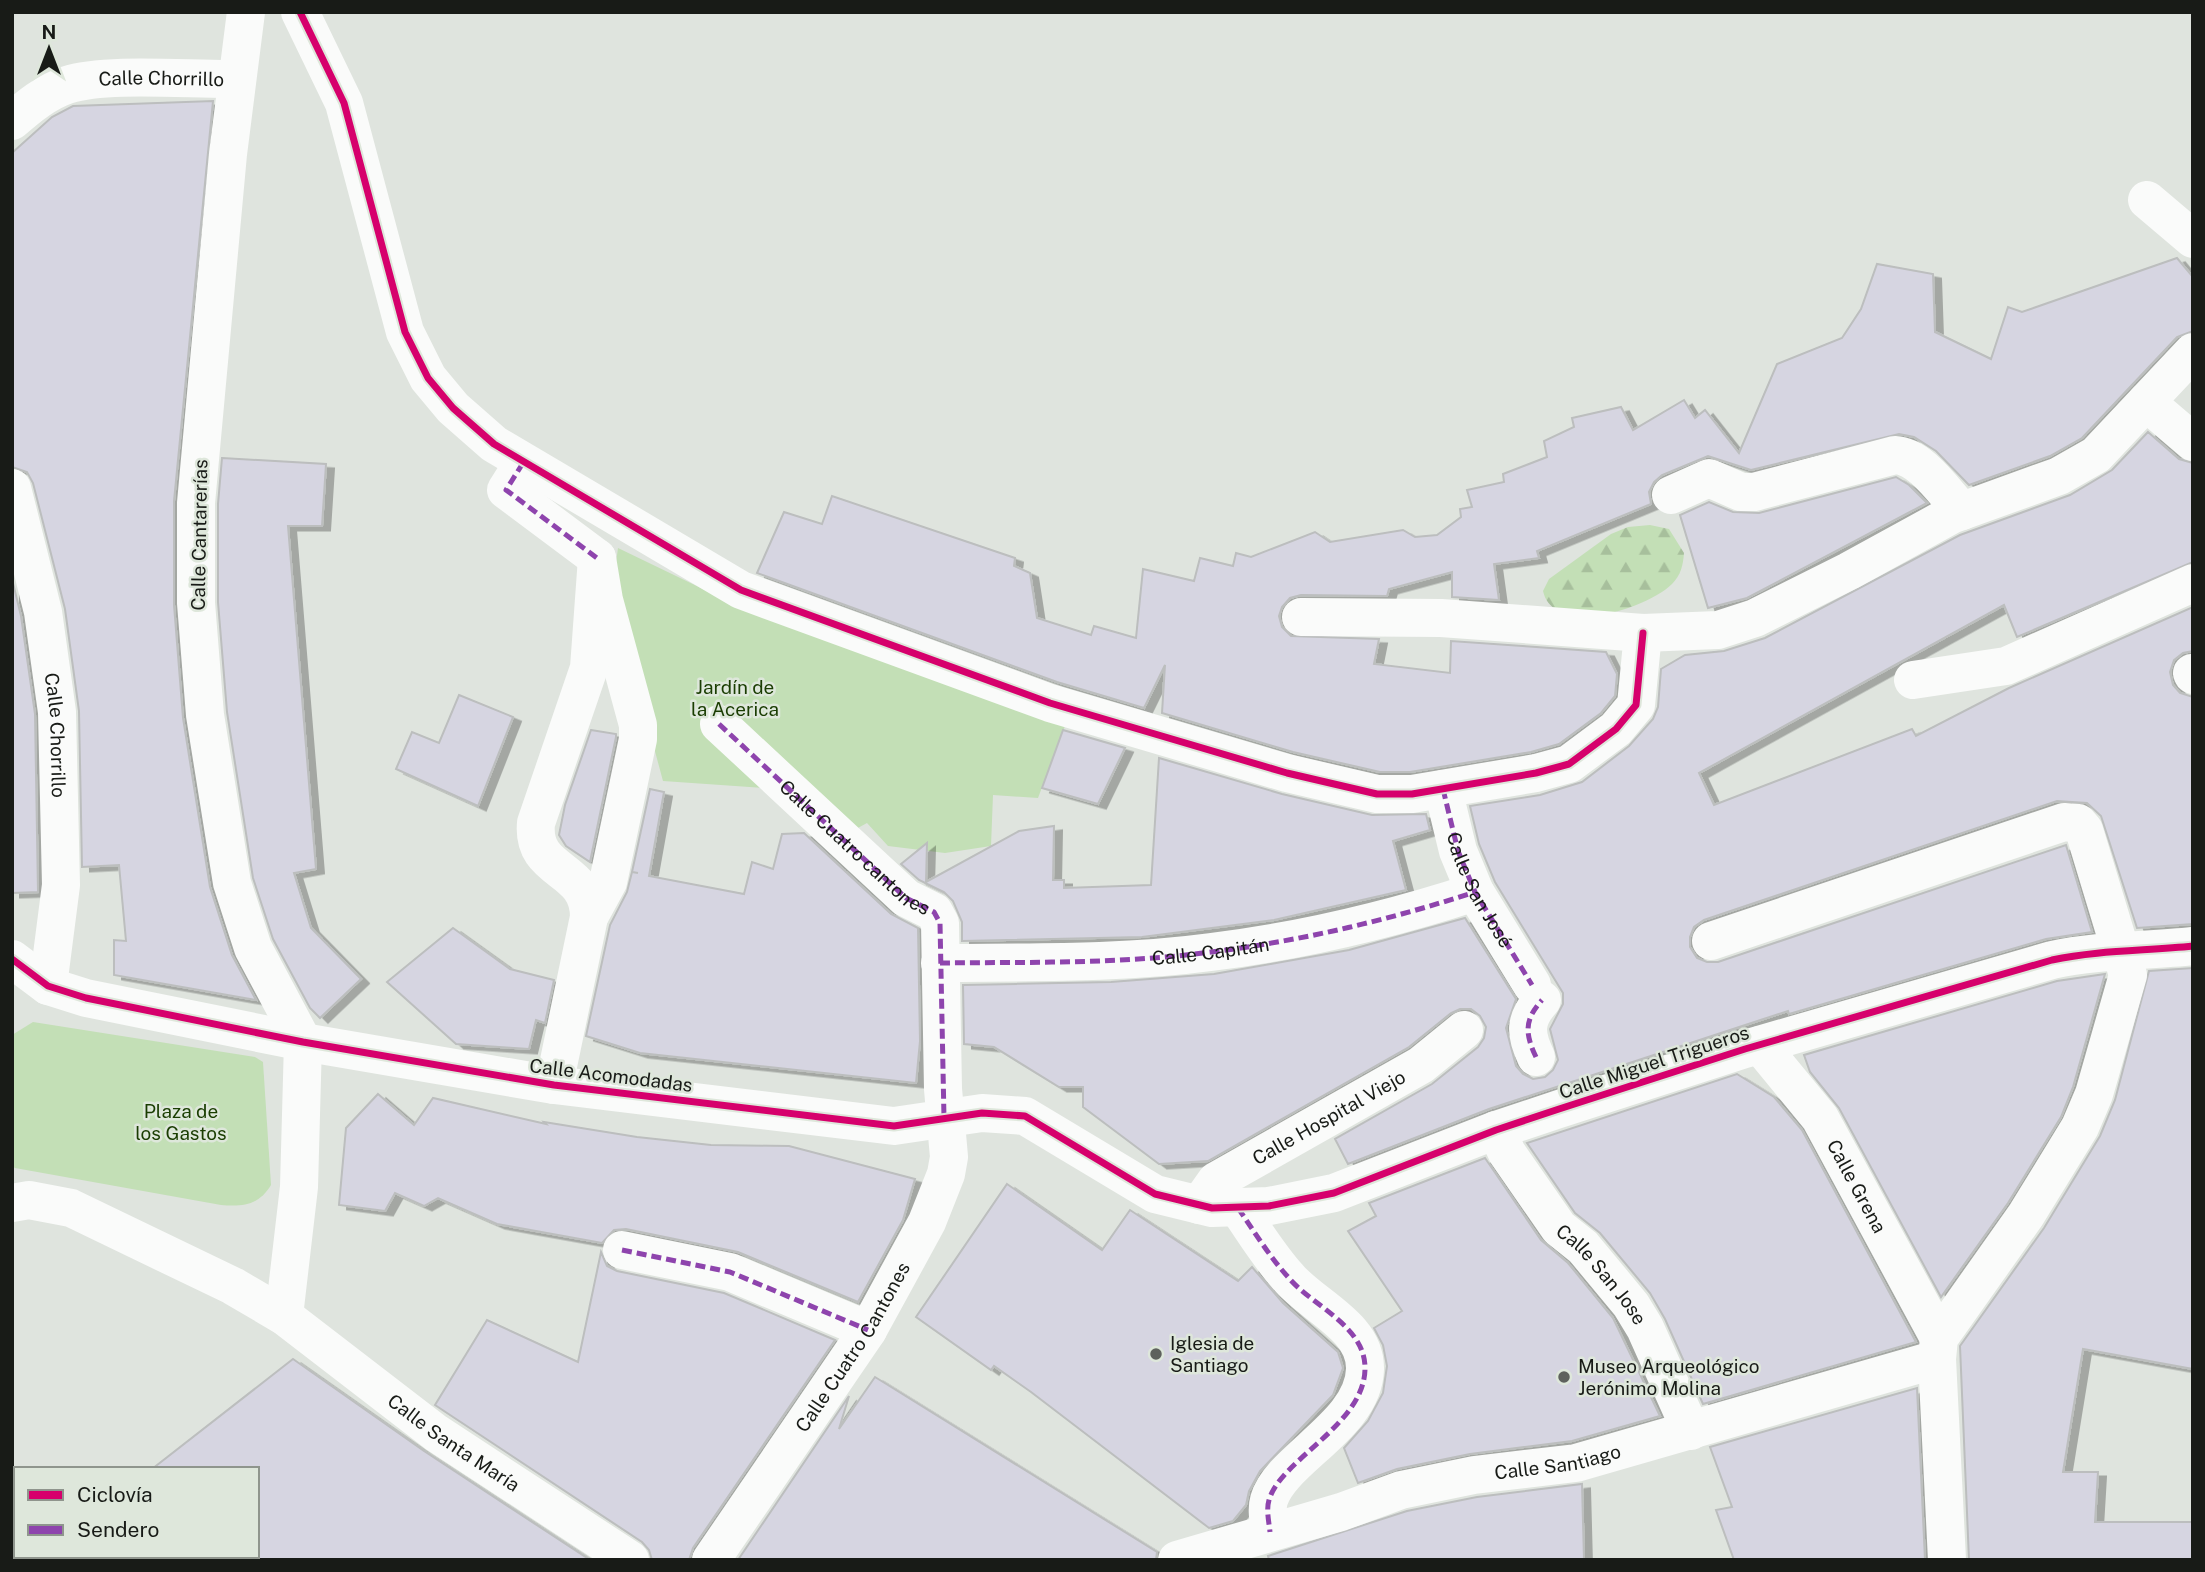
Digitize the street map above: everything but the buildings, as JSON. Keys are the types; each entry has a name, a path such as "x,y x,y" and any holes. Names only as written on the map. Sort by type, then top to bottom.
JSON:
{"street":[{"name":"Calle Cantarerías","path":"246,12 236,79 196,503 199,655 205,715 239,908 267,978 303,1042"},
{"path":"300,12 344,103 405,332 428,378 453,408 494,444 741,590 1014,691 1345,789 1395,794 1443,789 1536,773 1569,764 1628,718 1636,705 1643,633"},
{"name":"Calle Chorrillo","path":"12,121 47,95 66,85 92,80 236,79"},
{"path":"2147,200 2193,239"},
{"path":"1301,617 1441,618 1643,633 1703,632 1736,625 1849,571 1962,511 2077,468 2096,455 2193,352"},
{"path":"2146,402 2193,442"},
{"path":"1671,495 1709,478 1741,492 1754,492 1895,455 1906,456 1917,464 1962,511"},
{"path":"523,463 506,490 597,558"},
{"name":"Calle Chorrillo","path":"12,488 43,612 57,712 61,885 48,986"},
{"name":"Calle Acomodadas","path":"554,1085 589,917 589,900 580,885 545,858 535,836 536,823 589,668 597,558"},
{"name":"Calle Acomodadas","path":"589,917 608,882 638,739 638,725 604,600 597,558"},
{"path":"1913,680 2006,666 2193,583"},
{"name":"Calle Cuatro cantones","path":"719,724 906,898 933,912 940,923 944,1118"},
{"name":"Calle San José","path":"1443,789 1458,851 1475,892 1537,993 1527,1023 1529,1042 1536,1057"},
{"path":"1712,941 2072,820 2084,830 2123,954 2127,975 2088,1112 2026,1215 1938,1349 1947,1560"},
{"name":"Calle Capitán","path":"940,963 1113,960 1208,953 1274,943 1367,923 1475,892"},
{"name":"Calle Miguel Trigueros","path":"1199,1205 1238,1208 1269,1206 1334,1193 1496,1130 1760,1045 2052,960 2082,954 2123,954 2193,946"},
{"name":"Calle Acomodadas","path":"12,959 48,986 86,998 303,1042 554,1085 894,1126 1002,1112 1026,1116 1155,1194 1199,1205"},
{"name":"Calle Hospital Viejo","path":"1199,1205 1216,1181 1421,1065 1464,1030"},
{"path":"284,1316 299,1187 303,1042"},
{"name":"Calle Grena","path":"1760,1045 1820,1118 1938,1349"},
{"name":"Calle Cuatro Cantones","path":"711,1560 868,1330 926,1222 946,1174 949,1157 944,1118"},
{"name":"Calle San Jose","path":"1496,1130 1507,1153 1559,1228 1583,1247 1631,1305 1645,1328 1691,1431"},
{"name":"Calle Santa María","path":"12,1203 29,1200 71,1208 188,1263 284,1316 436,1433 630,1560"},
{"path":"1238,1208 1296,1286 1352,1333 1361,1346 1365,1364 1362,1384 1345,1413 1324,1440 1279,1481 1272,1493 1268,1507 1270,1532"},
{"path":"622,1250 730,1272 868,1330"},
{"name":"Calle Santiago","path":"1177,1560 1427,1483 1576,1463 1691,1431 1938,1349"}],"green space":[{"path":"1650,525 1669,529 1684,553 1681,570 1672,584 1643,602 1603,614 1564,614 1551,605 1543,591 1549,579 1611,534 1628,527"},
{"name":"Jardín de la Acerica","path":"618,548 732,603 1065,726 1038,798 993,795 991,846 945,853 888,846 867,823 856,829 794,790 663,781 612,592"},
{"name":"Plaza de los Gastos","path":"33,1022 255,1057 263,1062 271,1185 256,1201 236,1206 221,1205 12,1166 12,1035"}],"marked path":[{"path":"523,463 506,490 597,558"},
{"path":"719,724 906,898 934,912 940,923 944,1118"},
{"path":"1443,789 1458,851 1475,892 1532,985"},
{"path":"940,963 1110,960 1211,952 1344,928 1475,892"},
{"path":"1536,1057 1528,1027 1532,1014 1542,1000"},
{"path":"1238,1208 1288,1277 1336,1318 1357,1341 1363,1354 1365,1369 1361,1389 1351,1407 1277,1485 1268,1504 1270,1532"},
{"path":"622,1250 730,1272 868,1330"}],"cycle path":[{"path":"300,12 344,103 405,332 428,378 453,408 494,444 741,590 1050,703 1287,773 1377,794 1412,794 1536,773 1569,764 1616,729 1636,705 1643,633"},
{"path":"12,959 48,986 86,998 303,1042 554,1085 894,1126 982,1113 1025,1116 1155,1194 1212,1208 1269,1206 1334,1193 1496,1130 1559,1109 1745,1049 2052,960 2104,952 2193,946"}],"place":[{"name":"Iglesia de Santiago","path":"1156,1354"},
{"name":"Museo Arqueológico Jerónimo Molina","path":"1564,1377"}]}
